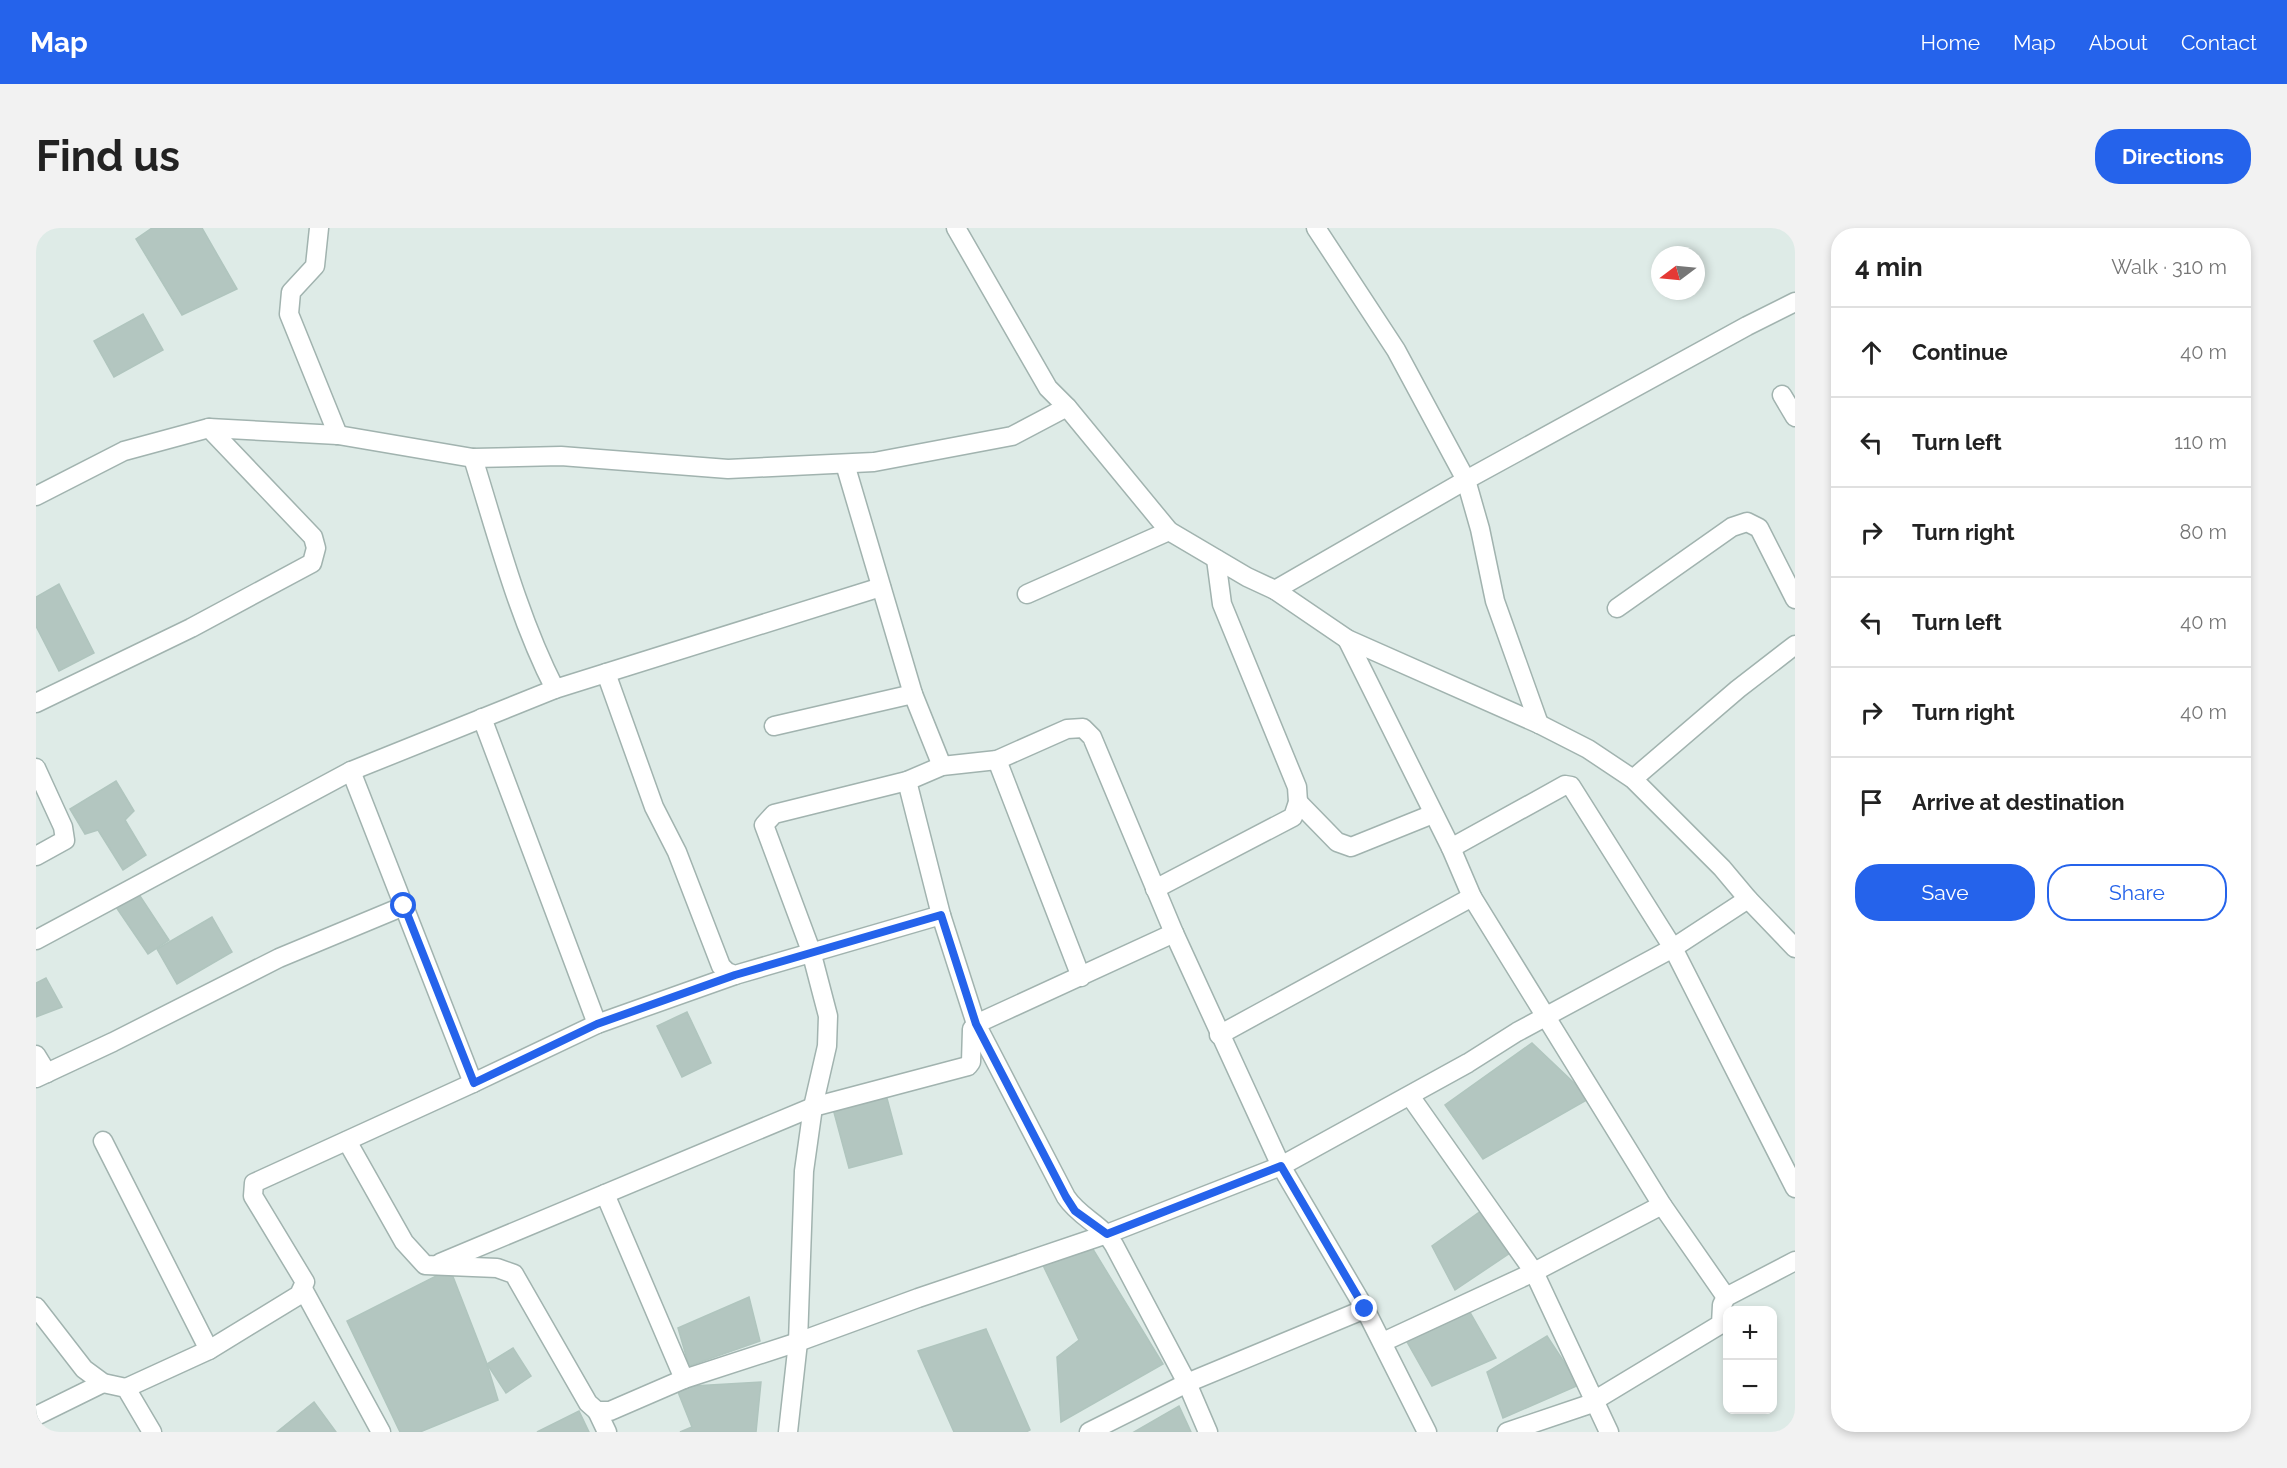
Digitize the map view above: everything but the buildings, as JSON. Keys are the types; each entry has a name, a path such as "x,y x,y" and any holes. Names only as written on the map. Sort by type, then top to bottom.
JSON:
{"street":[{"path":"319,228 315,266 291,292 289,314 338,435"},
{"path":"956,228 1048,388 1169,531 1275,590 1347,639 1539,723 1588,749 1633,779 1722,868 1795,948"},
{"path":"1316,228 1396,350 1467,480 1495,601 1539,723"},
{"path":"1275,590 1467,480 1795,302"},
{"path":"1782,395 1795,417"},
{"path":"36,496 124,452 209,428 338,435 473,458 561,456 728,469 874,462 1012,436 1066,407"},
{"path":"36,703 191,628 312,563 316,548 313,537 209,428"},
{"path":"473,458 513,584 555,689"},
{"path":"845,464 913,694 942,766"},
{"path":"1617,608 1732,526 1747,522 1759,528 1795,599"},
{"path":"1027,594 1169,531"},
{"path":"1155,889 1293,817 1298,802 1297,787 1222,604 1216,559"},
{"path":"36,940 351,771 555,689 881,587"},
{"path":"1347,639 1472,897 1662,1205 1726,1297"},
{"path":"1633,779 1738,689 1795,645"},
{"path":"606,673 654,807 677,852 721,966 727,972 735,975"},
{"path":"774,726 913,694"},
{"path":"482,718 597,1024"},
{"path":"788,1432 798,1342 804,1171 813,1107 827,1046 828,1016 811,951 764,825 774,814 906,781 942,766 997,760 1066,729 1083,728 1092,736 1174,933 1281,1166 1365,1309 1427,1432"},
{"path":"997,760 1081,977"},
{"path":"36,768 63,827 65,840 36,856"},
{"path":"351,771 474,1083"},
{"path":"906,781 941,915 976,1024 1066,1197 1075,1211 1107,1234 1187,1383 1208,1432"},
{"path":"1450,849 1565,785 1571,786 1673,948 1795,1188"},
{"path":"1298,802 1337,842 1351,848 1433,814"},
{"path":"1219,1035 1472,897"},
{"path":"597,1411 610,1411 684,1379 798,1342 918,1298 1107,1234 1281,1166 1410,1096 1546,1016 1673,948 1748,899"},
{"path":"36,1055 41,1076 279,958 404,906"},
{"path":"36,1307 84,1369 103,1383 126,1388 209,1350 299,1294 303,1289 305,1282 253,1196 254,1183 597,1024 735,975 941,915"},
{"path":"433,1266 813,1107 969,1066 972,1029 976,1024 1174,933"},
{"path":"1410,1096 1534,1272 1609,1432"},
{"path":"103,1141 209,1350"},
{"path":"347,1141 404,1242 425,1265 497,1268 514,1274 588,1403 597,1411 607,1432"},
{"path":"605,1194 684,1379"},
{"path":"1383,1342 1534,1272 1662,1205"},
{"path":"1507,1432 1587,1405 1721,1324 1722,1305 1726,1297 1795,1261"},
{"path":"303,1289 381,1432"},
{"path":"1089,1432 1187,1383 1365,1309"},
{"path":"36,1416 103,1383"},
{"path":"126,1388 152,1432"}],"route":[{"path":"404,906 474,1083 597,1024 735,975 941,915 976,1024 1075,1211 1107,1234 1281,1166 1365,1309"}]}
